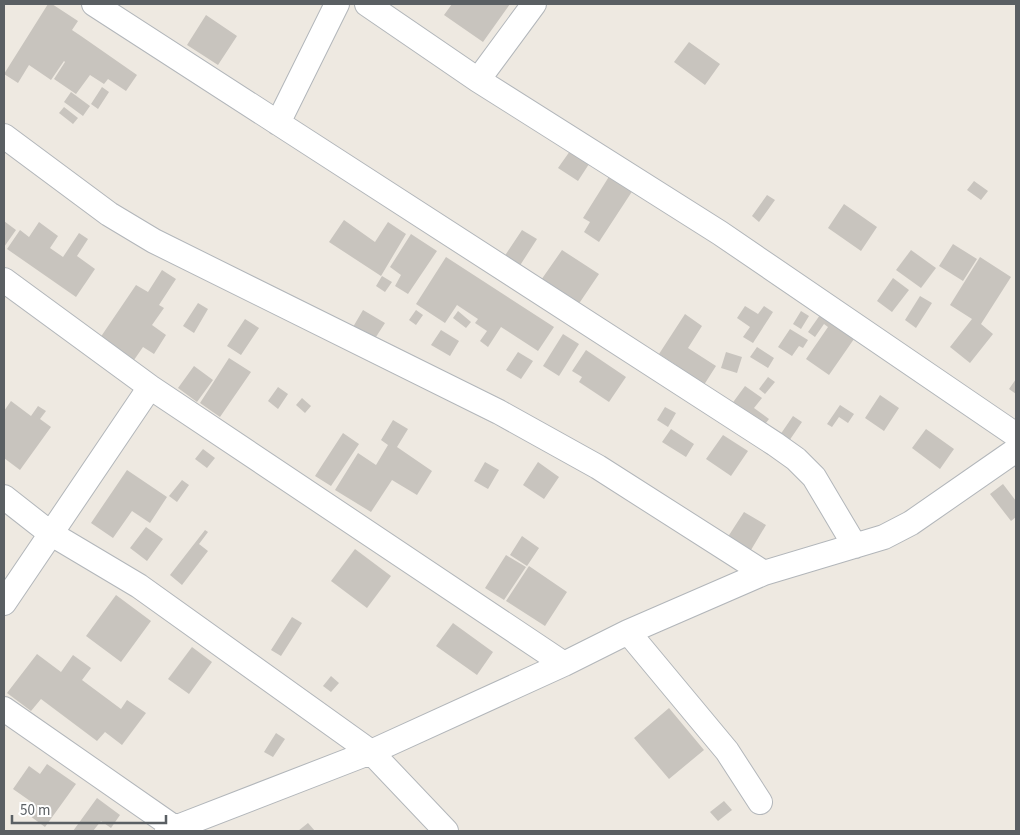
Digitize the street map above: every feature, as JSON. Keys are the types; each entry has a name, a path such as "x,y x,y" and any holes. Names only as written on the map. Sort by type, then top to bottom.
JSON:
{"street":[{"path":"94,4 789,454 814,477 855,546"},
{"path":"278,123 337,4"},
{"path":"367,4 478,80 720,233 1016,436"},
{"path":"478,80 534,4"},
{"path":"4,136 109,214 154,241 499,412 606,472 764,573"},
{"path":"4,280 150,387 564,664"},
{"path":"4,603 150,387"},
{"path":"4,709 171,830 371,752 564,664 628,632 764,573 884,537 911,523 1016,450"},
{"path":"4,497 50,533 139,586 371,752 446,831"},
{"path":"628,632 727,751 760,802"}],"building":[{"path":"48,4 52,4 78,21 72,30 137,75 126,91 108,79 104,84 90,75 76,94 54,79 64,61 51,80 29,65 18,83 4,74"},
{"path":"452,4 510,4 483,42 444,15"},
{"path":"206,15 237,36 218,65 187,45"},
{"path":"689,42 720,64 705,85 674,62"},
{"path":"102,87 109,92 98,109 91,104"},
{"path":"71,92 90,106 83,116 64,102"},
{"path":"64,107 78,118 73,124 59,113"},
{"path":"570,151 589,164 578,181 558,168"},
{"path":"610,175 633,190 599,242 584,232 590,222 583,218"},
{"path":"974,181 988,191 981,200 967,190"},
{"path":"767,195 775,200 759,222 752,216"},
{"path":"844,204 877,227 861,251 828,228"},
{"path":"344,220 375,242 388,222 406,234 381,276 329,242"},
{"path":"4,221 16,230 4,247"},
{"path":"39,222 58,236 50,248 63,257 79,233 88,239 77,256 95,269 76,297 7,249 20,230 29,237"},
{"path":"522,230 537,239 519,267 504,257"},
{"path":"411,234 437,251 408,294 395,286 401,275 390,267"},
{"path":"953,244 977,259 963,281 939,266"},
{"path":"562,250 599,274 576,308 539,283"},
{"path":"911,250 936,268 921,288 896,270"},
{"path":"446,257 554,327 538,351 501,327 488,347 480,341 487,331 475,323 478,319 457,305 445,323 416,304"},
{"path":"980,257 1011,277 981,324 993,334 970,363 950,347 972,319 950,305"},
{"path":"162,270 176,279 159,305 164,308 152,325 166,335 154,354 143,347 134,360 100,338 136,285 148,292"},
{"path":"382,276 392,282 385,292 376,286"},
{"path":"893,278 909,290 892,312 877,301"},
{"path":"920,296 932,303 916,328 905,320"},
{"path":"198,303 208,309 194,333 183,326"},
{"path":"745,306 758,314 764,306 773,312 753,343 743,337 750,327 737,318"},
{"path":"363,310 385,323 374,340 353,327"},
{"path":"416,310 423,315 416,325 409,320"},
{"path":"458,311 471,322 466,328 453,318"},
{"path":"801,311 809,316 801,329 793,324"},
{"path":"685,314 702,326 688,348 716,366 702,388 674,370 676,365 659,354"},
{"path":"820,315 854,339 829,375 806,359 828,327 824,324 815,337 808,332"},
{"path":"245,319 259,328 241,355 227,346"},
{"path":"790,329 808,340 803,348 799,346 792,356 778,347"},
{"path":"441,330 459,341 450,356 431,345"},
{"path":"563,334 579,344 559,376 543,366"},
{"path":"757,347 774,358 768,368 750,357"},
{"path":"586,350 626,377 609,402 579,382 582,377 572,371"},
{"path":"518,352 533,361 521,379 506,370"},
{"path":"726,352 742,357 737,373 721,368"},
{"path":"229,358 251,372 220,417 200,403"},
{"path":"194,366 213,380 197,402 178,388"},
{"path":"768,377 775,382 765,394 759,389"},
{"path":"1016,379 1016,394 1009,389"},
{"path":"745,386 762,398 754,408 769,419 762,428 731,405"},
{"path":"278,387 288,394 278,409 268,401"},
{"path":"880,395 899,408 884,431 865,418"},
{"path":"302,398 311,406 305,413 296,405"},
{"path":"11,401 31,416 38,406 46,411 40,419 51,427 20,470 4,458 4,411"},
{"path":"840,405 854,414 848,423 839,417 832,427 827,424"},
{"path":"665,407 676,413 668,427 657,420"},
{"path":"793,416 802,422 789,441 780,435"},
{"path":"393,420 408,429 397,447 432,471 417,495 392,480 371,512 335,490 358,453 376,465 388,445 381,440"},
{"path":"671,429 694,444 686,457 662,442"},
{"path":"926,429 954,449 940,469 912,448"},
{"path":"343,433 359,444 331,486 315,476"},
{"path":"723,435 748,451 731,476 706,459"},
{"path":"203,449 215,458 207,468 195,459"},
{"path":"485,462 499,470 488,489 474,481"},
{"path":"538,462 559,477 544,499 523,485"},
{"path":"127,470 167,497 150,523 132,511 113,538 91,523"},
{"path":"182,480 189,485 177,502 169,496"},
{"path":"1003,484 1016,501 1016,517 1011,521 990,494"},
{"path":"744,512 766,525 745,560 722,546"},
{"path":"146,527 163,539 147,561 130,548"},
{"path":"205,530 208,532 199,544 208,551 182,585 170,575"},
{"path":"522,536 539,548 527,566 510,555"},
{"path":"355,549 391,576 367,608 331,581"},
{"path":"506,555 526,567 504,600 485,588"},
{"path":"529,566 567,592 545,626 506,601"},
{"path":"116,595 151,621 121,662 86,636"},
{"path":"292,617 302,623 281,656 271,650"},
{"path":"453,623 493,652 477,675 436,646"},
{"path":"192,647 212,662 189,694 168,679"},
{"path":"37,654 61,672 73,655 91,668 82,680 121,709 127,700 146,713 122,745 105,732 97,741 41,699 31,711 7,693"},
{"path":"331,676 339,683 331,692 323,686"},
{"path":"669,708 704,750 669,779 634,738"},
{"path":"276,733 285,739 273,757 264,752"},
{"path":"47,764 76,784 45,827 26,813 33,803 13,789 29,766 40,774"},
{"path":"97,798 120,815 111,828 101,821 93,831 73,831"},
{"path":"724,801 732,810 718,821 710,812"},
{"path":"308,823 315,831 298,831"}]}
